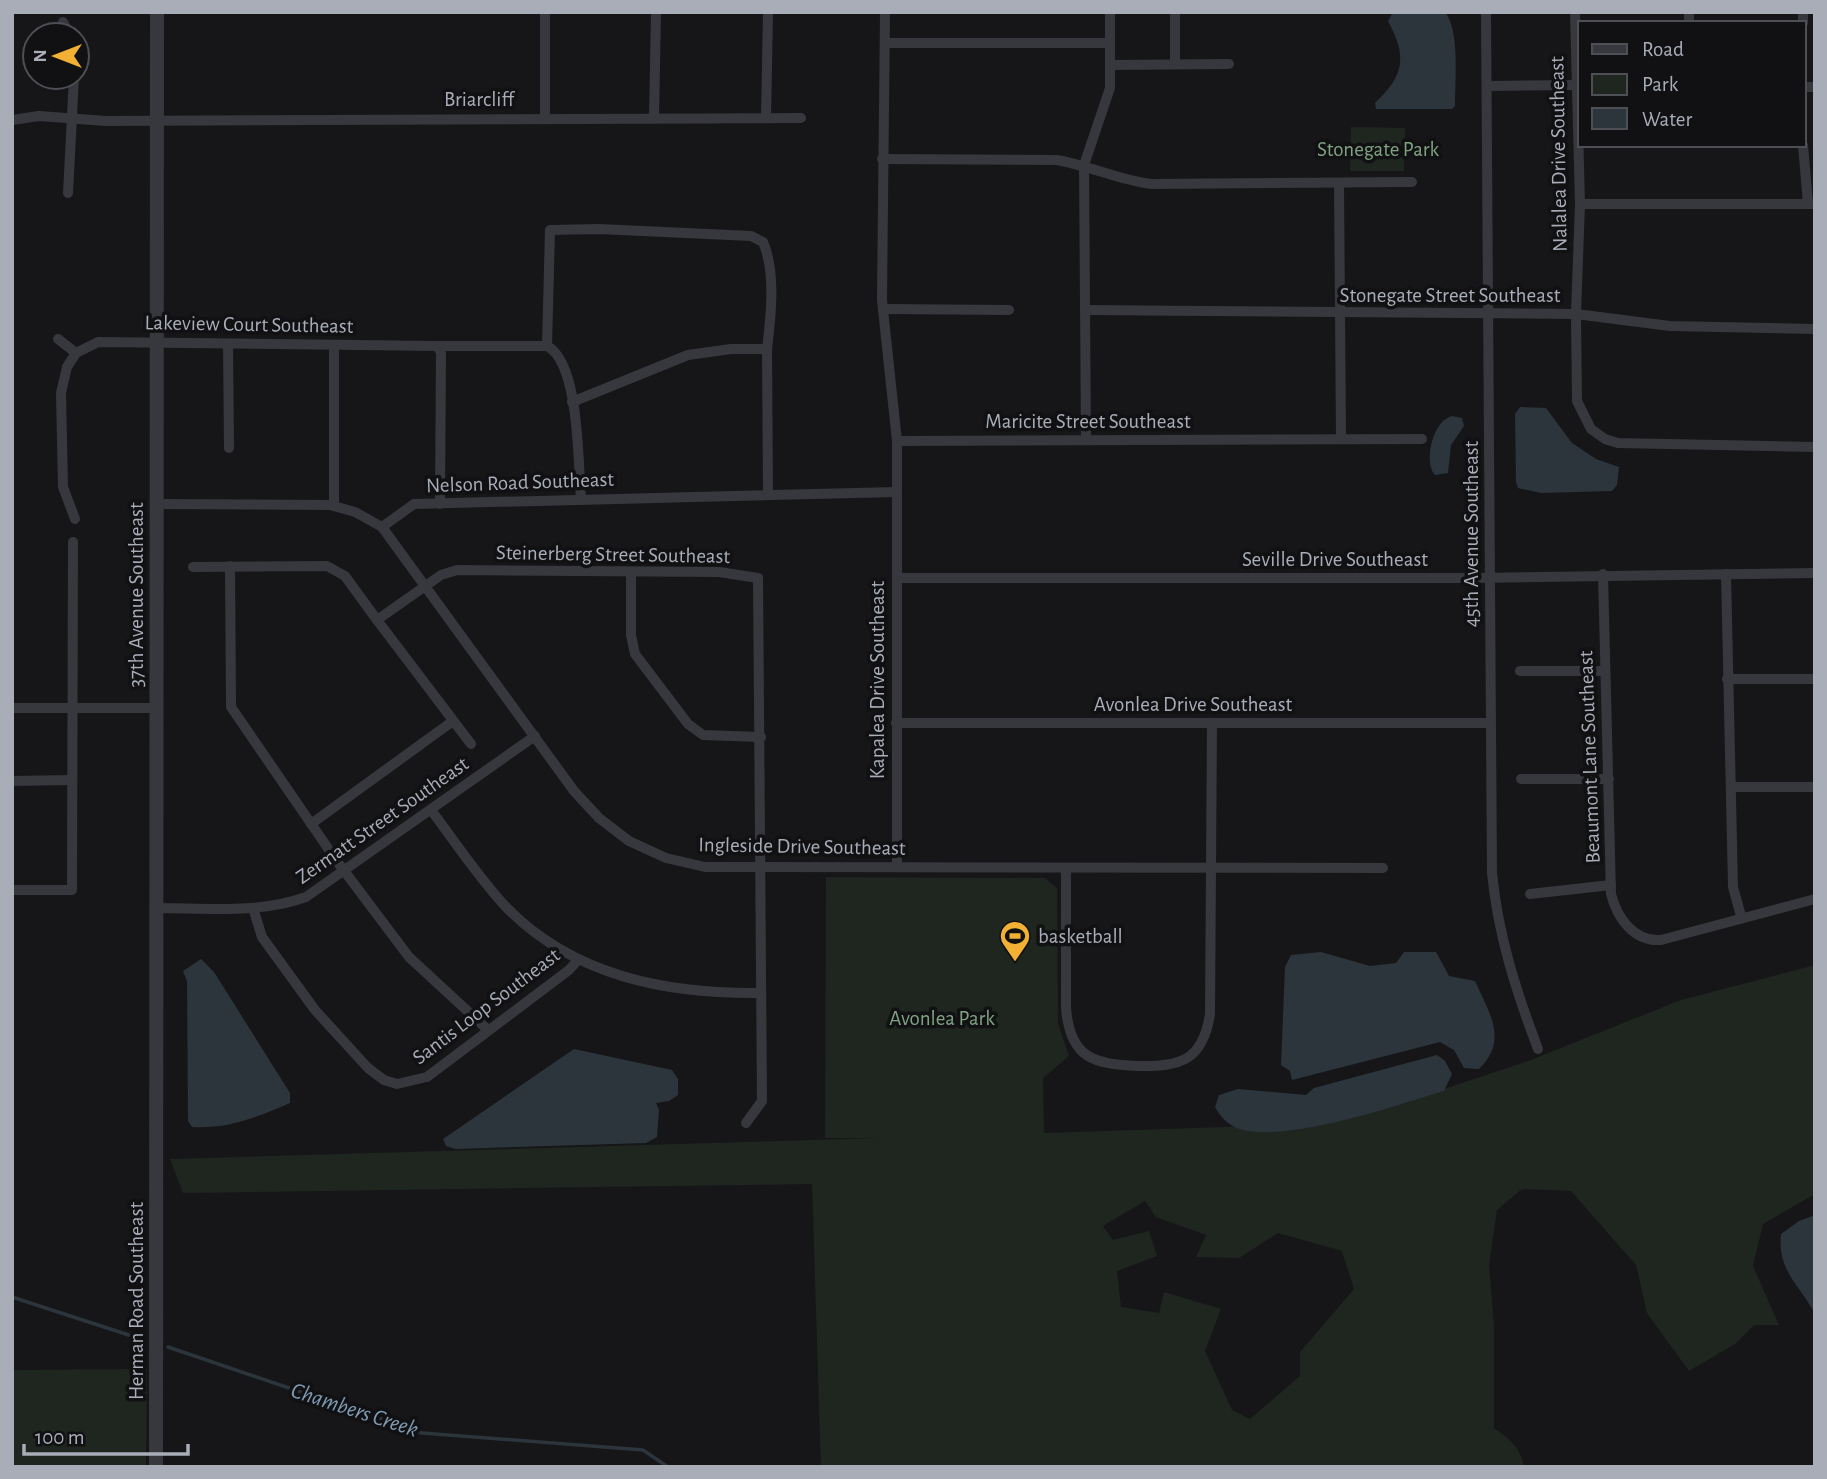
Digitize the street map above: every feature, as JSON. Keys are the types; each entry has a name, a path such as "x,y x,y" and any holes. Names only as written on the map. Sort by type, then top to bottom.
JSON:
{"street":[{"name":"37th Avenue Southeast","path":"157,12 158,1178"},
{"path":"545,12 545,118"},
{"path":"654,118 656,12"},
{"path":"766,118 768,12"},
{"path":"885,12 883,304 897,441"},
{"path":"1086,440 1084,165 1110,88 1110,12"},
{"path":"1175,12 1175,64"},
{"name":"45th Avenue Southeast","path":"1486,12 1489,86 1492,873 1496,918 1515,988 1538,1049"},
{"name":"Nalalea Drive Southeast","path":"1575,12 1578,85"},
{"path":"885,43 1110,43"},
{"path":"1110,65 1229,64"},
{"path":"1489,86 1578,85"},
{"path":"68,193 73,91"},
{"name":"Briarcliff","path":"12,120 39,116 157,119 802,118"},
{"name":"Nalalea Drive Southeast","path":"1579,147 1577,401 1584,419 1598,435 1618,443 1815,447"},
{"path":"1580,204 1811,204 1803,147"},
{"path":"882,159 1057,159 1084,165 1124,181 1152,184 1412,182"},
{"path":"1339,183 1341,439"},
{"path":"581,500 568,379 560,359 547,346 550,230 599,229 751,236 763,242 768,254 769,278 768,495"},
{"path":"883,304 1009,310"},
{"name":"Stonegate Street Southeast","path":"1085,310 1489,316 1576,314 1670,326 1815,329"},
{"path":"58,339 76,353 67,367 61,393 63,487 75,519"},
{"name":"Lakeview Court Southeast","path":"76,353 98,342 547,346"},
{"path":"228,344 229,448"},
{"path":"334,345 334,506"},
{"path":"437,346 441,352 440,504"},
{"path":"572,402 688,355 731,349 767,349"},
{"name":"Maricite Street Southeast","path":"897,441 1422,439"},
{"name":"Kapalea Drive Southeast","path":"897,441 897,867"},
{"name":"Nelson Road Southeast","path":"382,527 414,504 897,492"},
{"path":"157,504 334,506 355,512 382,527"},
{"name":"Ingleside Drive Southeast","path":"382,527 590,808 629,841 666,858 691,864 762,867 1383,868"},
{"path":"12,890 72,890 73,542"},
{"path":"193,566 327,566 345,576 471,744"},
{"path":"230,566 231,707 345,873 409,957 487,1029"},
{"name":"Steinerberg Street Southeast","path":"377,620 441,575 457,570 719,572 758,578 762,1101 746,1123"},
{"path":"631,573 631,635 635,654 688,724 703,735 761,737"},
{"name":"Seville Drive Southeast","path":"897,579 1491,578 1815,573"},
{"path":"1726,574 1734,887 1741,916 1815,899"},
{"name":"Beaumont Lane Southeast","path":"1603,575 1613,905 1633,932 1646,939 1661,940 1741,916"},
{"path":"1520,671 1605,671"},
{"path":"1727,679 1815,679"},
{"path":"12,708 157,708"},
{"path":"311,824 453,721"},
{"name":"Avonlea Drive Southeast","path":"896,723 1490,723"},
{"path":"1066,868 1066,1008 1071,1035 1082,1052 1095,1061 1159,1066 1178,1064 1204,1041 1208,1030 1212,724"},
{"name":"Zermatt Street Southeast","path":"157,908 253,908 284,905 306,897 345,873 535,736"},
{"path":"1521,779 1609,779"},
{"path":"12,780 72,780"},
{"path":"1731,787 1815,787"},
{"path":"431,810 478,874 508,908 537,933 578,960 632,981 663,988 691,992 761,993"},
{"path":"1530,894 1611,886"},
{"name":"Santis Loop Southeast","path":"253,908 262,937 316,1010 359,1059 384,1080 405,1084 426,1077 569,970 578,960"},
{"name":"Herman Road Southeast","path":"156,1467 158,1178"}],"green space":[{"name":"Stonegate Park","path":"1351,127 1405,128 1404,171 1350,171"},
{"name":"Avonlea Park","path":"826,877 1045,878 1057,888 1058,1023 1069,1056 1043,1078 1044,1133 1291,1125 1399,1104 1528,1061 1681,1000 1815,965 1815,1194 1763,1224 1753,1266 1779,1325 1754,1325 1735,1344 1689,1371 1647,1313 1636,1265 1571,1191 1522,1189 1497,1210 1489,1265 1494,1326 1494,1428 1514,1444 1524,1467 821,1467 812,1184 183,1193 170,1159 879,1138 825,1138","holes":["1145,1201 1156,1217 1206,1235 1196,1257 1239,1258 1278,1233 1342,1251 1354,1289 1300,1352 1300,1376 1250,1419 1232,1410 1205,1351 1221,1309 1164,1292 1159,1313 1121,1307 1117,1271 1157,1256 1149,1231 1113,1240 1103,1226"]},
{"path":"147,1369 146,1467 12,1467 12,1370"}],"water":[{"path":"1393,12 1445,12 1450,20 1455,44 1456,71 1455,106 1452,109 1376,109 1375,103 1392,83 1400,65 1398,45 1388,21"},
{"path":"1520,407 1546,408 1572,443 1596,459 1619,467 1617,485 1612,491 1541,493 1518,488 1515,414"},
{"path":"1452,416 1462,418 1464,426 1451,445 1448,473 1435,475 1430,461 1432,442 1440,425"},
{"path":"1321,952 1370,966 1396,963 1404,952 1436,952 1449,976 1475,981 1494,1026 1493,1048 1488,1058 1479,1069 1464,1068 1454,1050 1440,1042 1292,1080 1290,1071 1281,1065 1285,967 1291,955"},
{"path":"201,959 214,972 290,1093 290,1103 231,1124 192,1127 188,1121 187,981 183,971"},
{"path":"574,1049 672,1070 678,1079 678,1095 669,1101 656,1103 659,1110 657,1137 646,1143 456,1149 446,1146 443,1139"},
{"path":"1437,1055 1445,1061 1452,1074 1444,1091 1344,1120 1288,1131 1243,1130 1226,1122 1215,1107 1219,1095 1238,1089 1306,1095 1314,1088"},
{"path":"1815,1215 1815,1314 1786,1268 1781,1234 1799,1221"}],"waterway":[{"name":"Chambers Creek","path":"12,1297 144,1340"},
{"name":"Chambers Creek","path":"168,1347 422,1433 643,1450 668,1467"}],"place":[{"name":"basketball","path":"1015,963"}]}
